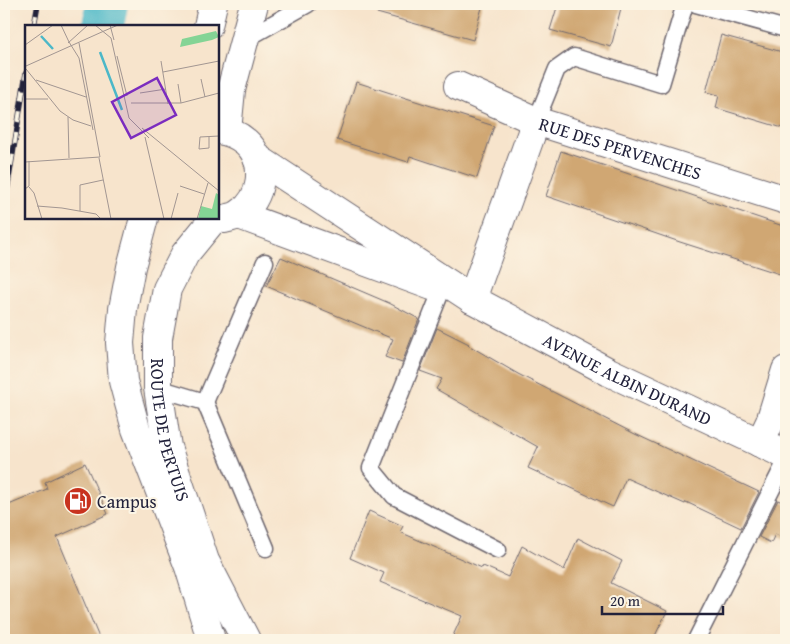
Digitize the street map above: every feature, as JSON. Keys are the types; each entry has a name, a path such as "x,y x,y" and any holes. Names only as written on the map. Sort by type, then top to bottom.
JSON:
{"street":[{"path":"208,25 214,4"},
{"path":"222,131 254,4"},
{"name":"RUE DES PERVENCHES","path":"458,86 536,121 786,200"},
{"path":"472,299 536,121"},
{"name":"AVENUE ALBIN DURAND","path":"222,131 248,143 257,158 472,299 609,372 786,455"},
{"path":"204,219 223,220 239,215 251,204 259,190 260,174 257,158"},
{"name":"AVENUE ALBIN DURAND","path":"239,215 472,299"},
{"name":"ROUTE DE PERTUIS","path":"144,219 122,309 120,343 123,382 136,429 189,567 210,640"},
{"name":"ROUTE DE PERTUIS","path":"204,219 167,289 158,338 158,388 167,447 204,561 246,640"},
{"path":"760,443 770,422 786,370"}],"lane":[{"path":"244,40 308,4"},
{"path":"536,121 557,69 574,57 661,84 685,4"},
{"path":"696,4 786,29"},
{"path":"265,262 205,402 266,548"},
{"path":"442,289 371,468 394,496 498,550"},
{"path":"158,388 205,402"},
{"path":"696,640 786,461"}],"building":[{"path":"378,4 483,4 473,40 377,13"},
{"path":"558,4 622,4 611,47 550,30"},
{"path":"721,35 786,53 786,129 716,108 719,95 706,92"},
{"path":"356,82 494,126 477,178 410,156 408,162 337,140"},
{"path":"561,151 786,227 786,276 546,196"},
{"path":"281,257 389,303 419,319 402,363 385,357 393,339 266,286"},
{"path":"437,328 469,344 518,374 635,434 759,492 741,528 686,502 685,504 626,478 613,507 528,468 538,447 436,389 442,379 420,371"},
{"path":"85,463 108,514 57,537 100,640 4,640 4,507 47,489 45,482"},
{"path":"778,500 786,504 786,539 775,534 771,543 759,537"},
{"path":"369,511 403,526 400,532 482,568 483,566 508,577 522,546 564,570 578,538 622,561 611,583 667,611 653,640 451,640 462,616 380,582 384,573 350,558"}],"waterway":[{"path":"103,25 107,4"}],"railway":[{"path":"34,25 38,4"},
{"path":"4,209 25,79"}],"place":[{"name":"Campus","path":"78,501"}]}
